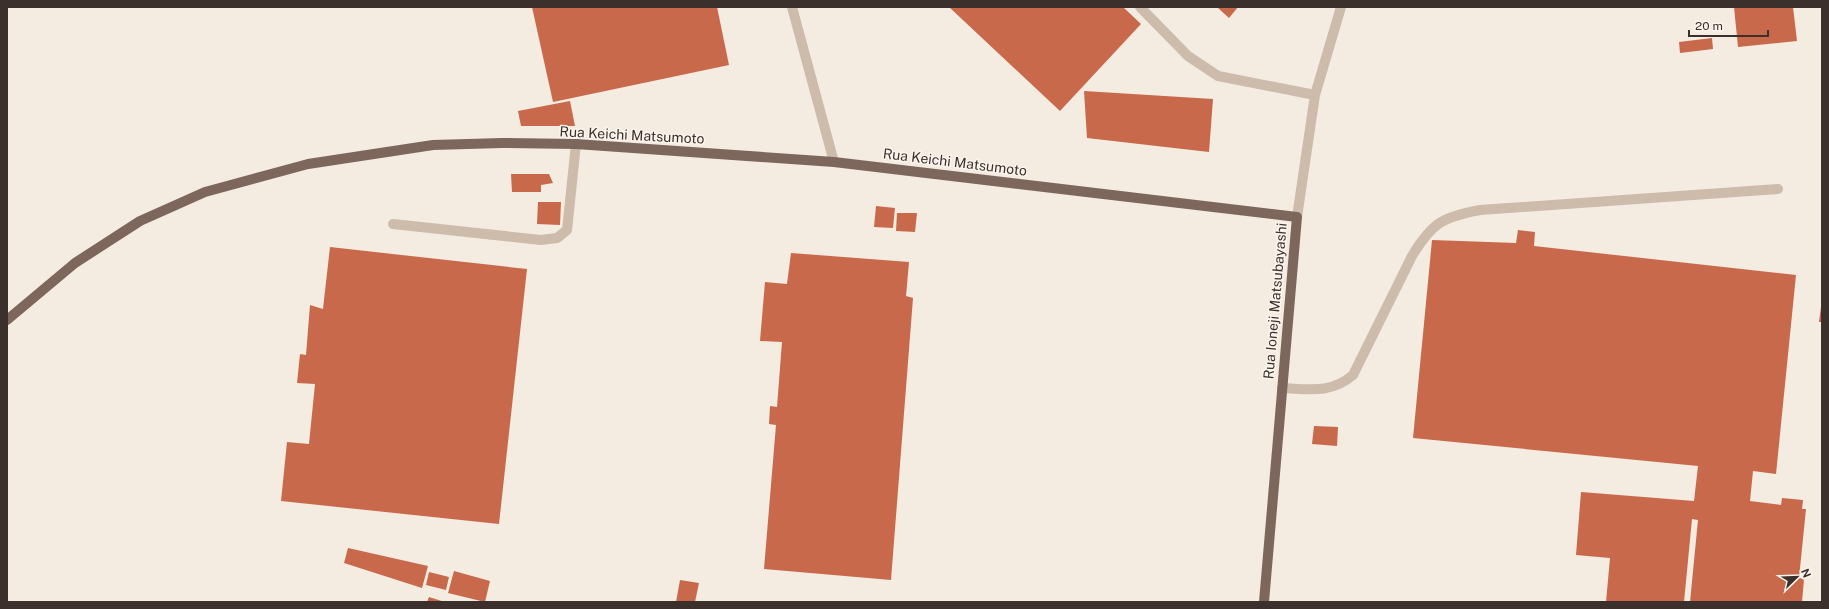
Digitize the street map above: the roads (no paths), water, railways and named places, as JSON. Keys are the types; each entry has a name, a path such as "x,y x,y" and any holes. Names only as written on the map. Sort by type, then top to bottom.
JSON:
{"main road":[{"name":"Rua Keichi Matsumoto","path":"7,320 88,254 140,221 205,192 308,164 433,145 502,143 576,144 834,162 1296,217"},
{"name":"Rua Ioneji Matsubayashi","path":"1264,602 1296,217"}],"street":[{"path":"792,7 834,162"},
{"path":"1140,7 1188,56 1218,76 1315,94"},
{"name":"Rua Ioneji Matsubayashi","path":"1296,217 1315,94 1341,7"},
{"path":"393,224 541,240 557,238 567,230 576,144"},
{"path":"1282,388 1333,388 1344,383 1353,375 1412,256 1422,239 1434,226 1455,214 1480,210 1778,189"}]}
